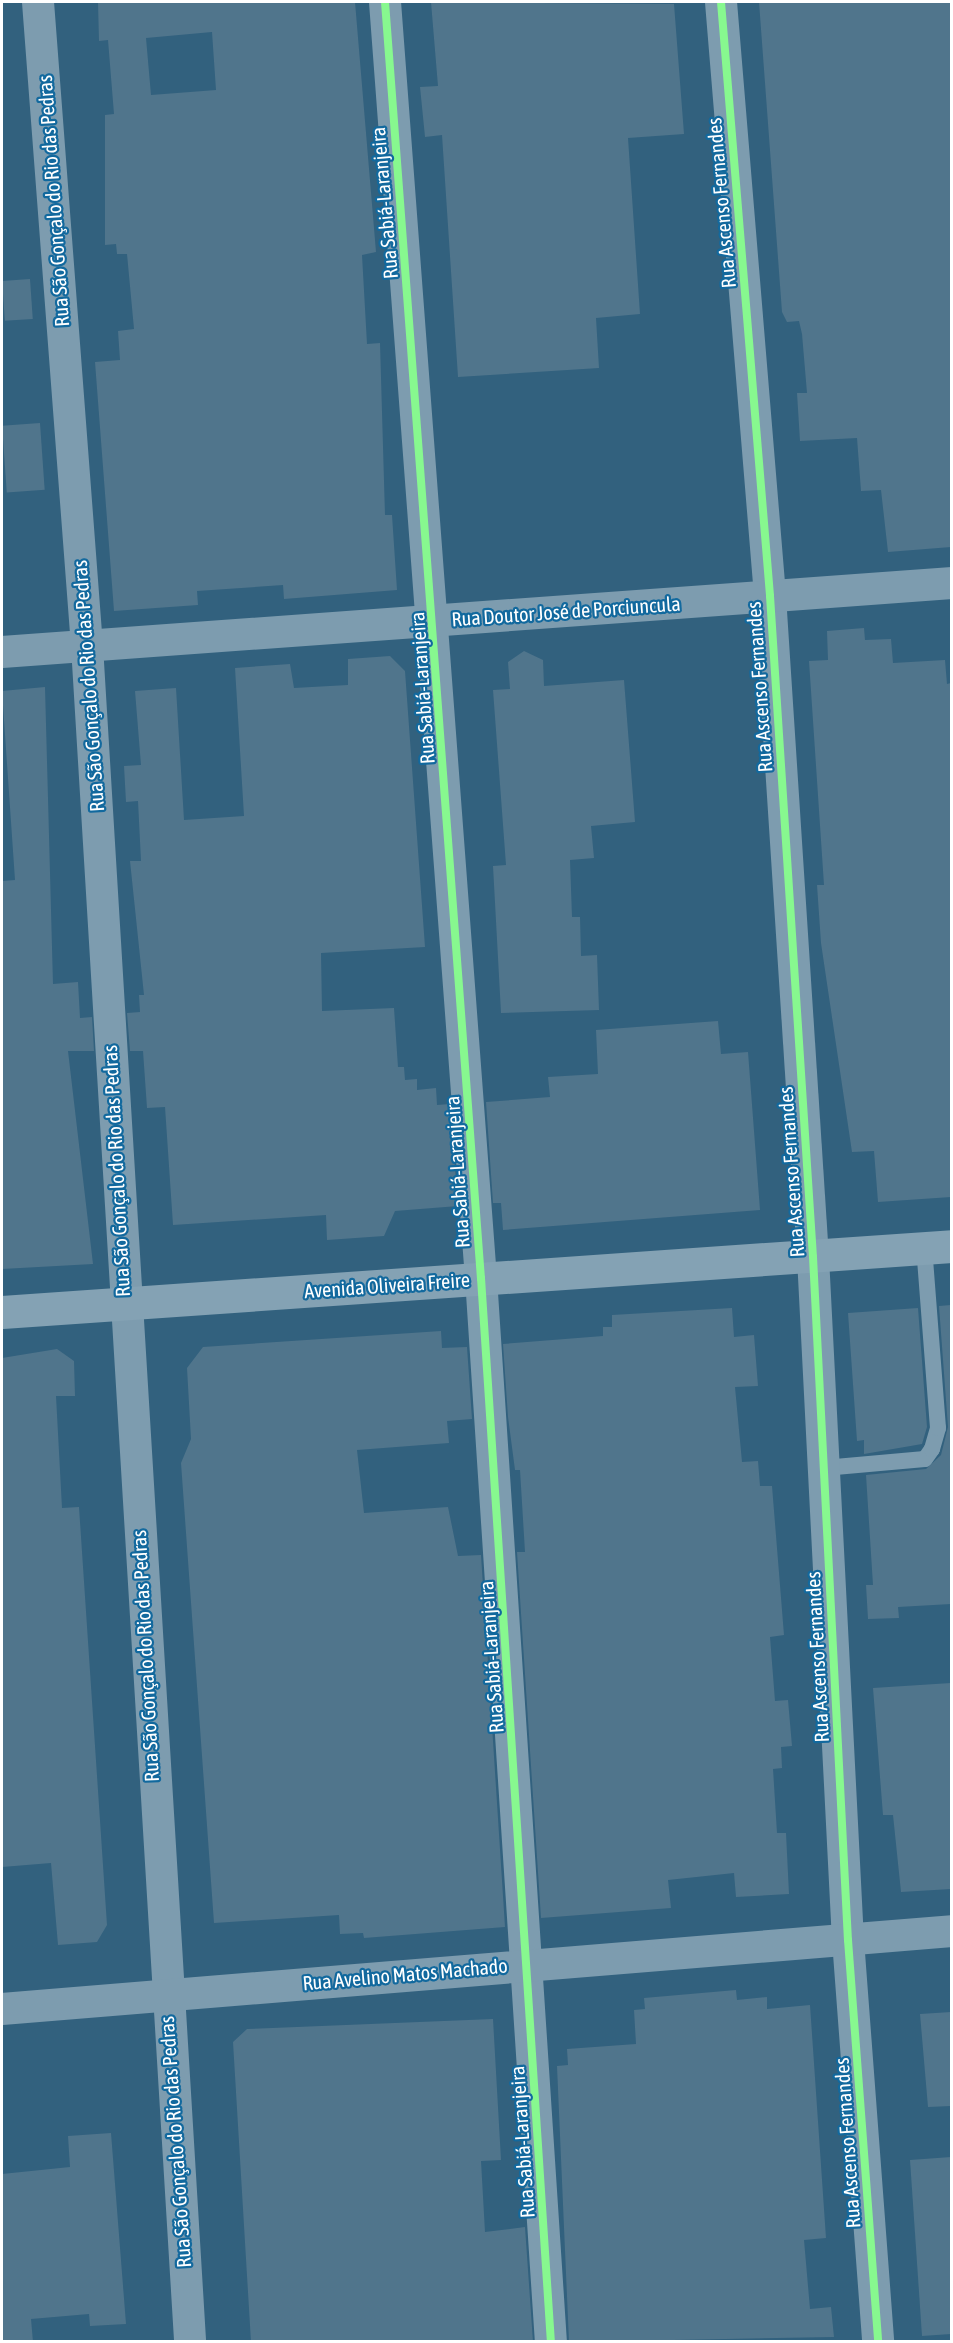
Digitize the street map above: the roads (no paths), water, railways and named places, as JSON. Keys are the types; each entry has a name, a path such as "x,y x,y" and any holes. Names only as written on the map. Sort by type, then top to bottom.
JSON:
{"street":[{"name":"Rua São Gonçalo do Rio das Pedras","path":"38,2 87,646 165,1992 190,2342"},
{"name":"Rua Sabiá-Laranjeira","path":"385,2 434,621 481,1278 529,1964 551,2342"},
{"name":"Rua Ascenso Fernandes","path":"722,2 770,596 813,1257 848,1940 878,2342"},
{"name":"Rua Doutor José de Porciuncula","path":"2,652 951,583"},
{"name":"Avenida Oliveira Freire","path":"2,1312 938,1247"},
{"name":"Rua Avelino Matos Machado","path":"2,2009 165,1992 951,1931"}],"lane":[{"path":"824,1468 925,1459 932,1449 938,1428 938,1247"}]}
